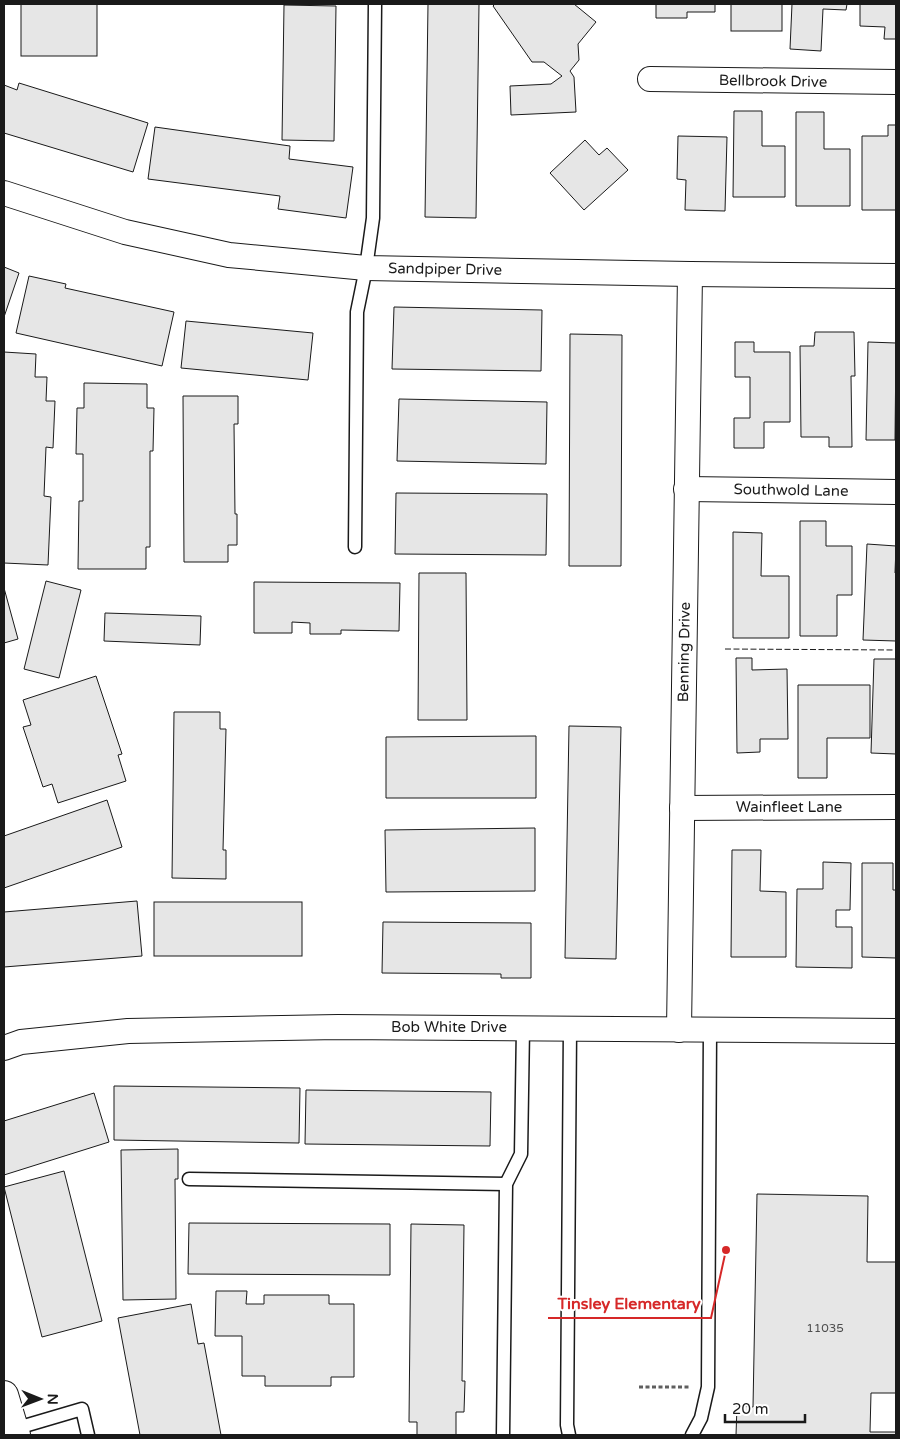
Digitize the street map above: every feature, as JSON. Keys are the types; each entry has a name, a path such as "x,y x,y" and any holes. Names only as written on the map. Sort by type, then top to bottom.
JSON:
{"main road":[{"path":"4,1395 11,1432"}],"street":[{"name":"Bellbrook Drive","path":"650,79 896,82"},
{"name":"Sandpiper Drive","path":"4,193 125,232 229,256 366,268 896,276"},
{"name":"Benning Drive","path":"679,1030 690,274"},
{"name":"Southwold Lane","path":"686,489 896,492"},
{"name":"Wainfleet Lane","path":"682,808 896,807"},
{"name":"Bob White Drive","path":"4,1048 21,1042 128,1031 338,1027 896,1031"}],"lane":[{"path":"355,547 357,312 373,218 375,4"},
{"path":"503,1435 506,1184 521,1154 523,1028"},
{"path":"569,1435 567,1425 570,1028"},
{"path":"692,1435 701,1418 708,1388 710,1030"},
{"path":"189,1179 506,1184"},
{"path":"11,1432 82,1409 88,1435"}],"path":[{"path":"639,1387 680,1387"}],"building":[{"path":"21,4 97,4 97,56 21,56"},
{"path":"428,4 479,4 476,218 425,217"},
{"path":"495,4 574,4 596,22 578,44 579,60 570,71 574,77 576,112 511,115 510,86 551,84 562,76 544,62 532,62 493,6"},
{"path":"656,4 715,4 715,12 687,12 687,18 656,18"},
{"path":"731,4 782,4 782,31 731,31"},
{"path":"792,4 847,4 846,10 823,9 821,51 790,49"},
{"path":"860,4 896,4 896,39 884,39 885,27 860,26"},
{"path":"284,5 336,6 334,141 282,140"},
{"path":"19,83 148,123 133,172 4,133 4,85 17,90"},
{"path":"734,111 762,111 762,146 785,146 785,197 733,197"},
{"path":"796,112 824,112 824,149 850,149 850,206 796,206"},
{"path":"888,125 896,125 896,210 862,210 862,136 888,136"},
{"path":"155,127 290,146 289,159 353,167 346,218 278,209 280,196 148,179"},
{"path":"678,136 727,137 725,211 685,210 686,180 677,179"},
{"path":"585,140 599,155 607,148 628,170 584,210 550,173"},
{"path":"4,267 19,273 4,317"},
{"path":"29,276 66,284 65,288 174,312 162,366 16,333"},
{"path":"394,307 542,310 541,371 392,369"},
{"path":"186,321 313,333 308,380 181,368"},
{"path":"815,332 854,332 855,376 851,376 852,447 829,447 829,437 801,437 800,346 814,346"},
{"path":"570,334 622,335 621,566 569,566"},
{"path":"735,342 754,342 754,352 790,352 790,422 764,422 764,448 734,448 734,418 750,418 750,377 735,377"},
{"path":"868,342 896,343 895,440 866,440"},
{"path":"4,352 36,354 35,377 47,377 46,401 55,401 53,448 46,447 44,496 51,497 48,565 4,563"},
{"path":"84,383 147,384 147,408 154,408 153,451 150,451 150,547 146,547 146,569 78,569 79,501 83,501 83,454 76,454 77,408 84,408"},
{"path":"183,396 238,396 238,424 234,424 237,545 228,545 228,562 184,562"},
{"path":"399,399 547,402 546,464 397,461"},
{"path":"396,493 547,494 546,555 395,554"},
{"path":"800,521 826,521 826,546 852,546 852,595 837,595 837,636 800,636"},
{"path":"733,532 762,533 761,576 789,576 789,638 733,638"},
{"path":"867,544 896,546 896,641 863,640"},
{"path":"419,573 466,573 467,720 418,720"},
{"path":"46,581 81,590 59,678 24,669"},
{"path":"254,582 400,583 399,631 341,630 341,634 310,634 310,623 292,622 292,633 254,633"},
{"path":"4,588 18,639 4,643"},
{"path":"105,613 201,616 200,645 104,641"},
{"path":"736,658 752,658 752,670 787,669 788,739 760,739 760,752 737,753"},
{"path":"874,659 896,659 896,754 871,753"},
{"path":"96,676 122,754 118,755 126,781 58,803 52,784 43,787 23,727 31,725 23,700"},
{"path":"798,685 870,685 870,738 827,738 827,778 798,778"},
{"path":"174,712 220,712 220,729 226,729 223,850 226,850 226,879 172,878"},
{"path":"569,726 621,727 616,959 565,958"},
{"path":"536,736 536,798 386,798 386,737"},
{"path":"107,800 122,847 4,888 4,836"},
{"path":"535,828 535,891 386,892 385,830"},
{"path":"732,850 761,850 760,891 786,892 786,957 731,957"},
{"path":"823,862 851,863 850,910 836,910 836,927 852,927 852,968 796,967 797,889 823,889"},
{"path":"862,863 893,863 893,890 896,890 896,958 862,957"},
{"path":"137,901 142,956 4,967 4,912"},
{"path":"154,902 302,902 302,956 154,956"},
{"path":"383,922 531,923 531,978 501,978 501,974 382,973"},
{"path":"114,1086 300,1088 299,1143 114,1140"},
{"path":"306,1090 491,1092 490,1146 305,1144"},
{"path":"94,1093 109,1142 4,1175 4,1121"},
{"path":"178,1149 178,1179 175,1179 176,1299 123,1300 121,1150"},
{"path":"64,1171 102,1321 42,1337 4,1187"},
{"path":"757,1194 868,1196 867,1262 896,1262 896,1393 871,1393 870,1432 896,1432 896,1435 736,1435 737,1406 753,1407"},
{"path":"189,1223 390,1224 390,1275 188,1274"},
{"path":"411,1224 464,1225 462,1381 465,1381 464,1412 456,1412 456,1435 417,1435 417,1422 409,1422"},
{"path":"216,1291 247,1291 246,1304 264,1304 264,1295 329,1295 329,1304 354,1304 354,1377 331,1377 331,1386 265,1386 265,1376 242,1376 242,1336 215,1336"},
{"path":"191,1304 198,1344 204,1343 221,1435 140,1435 118,1318"}],"fence":[{"path":"725,649 896,650"}],"place":[{"name":"Tinsley Elementary","path":"726,1250"}]}
